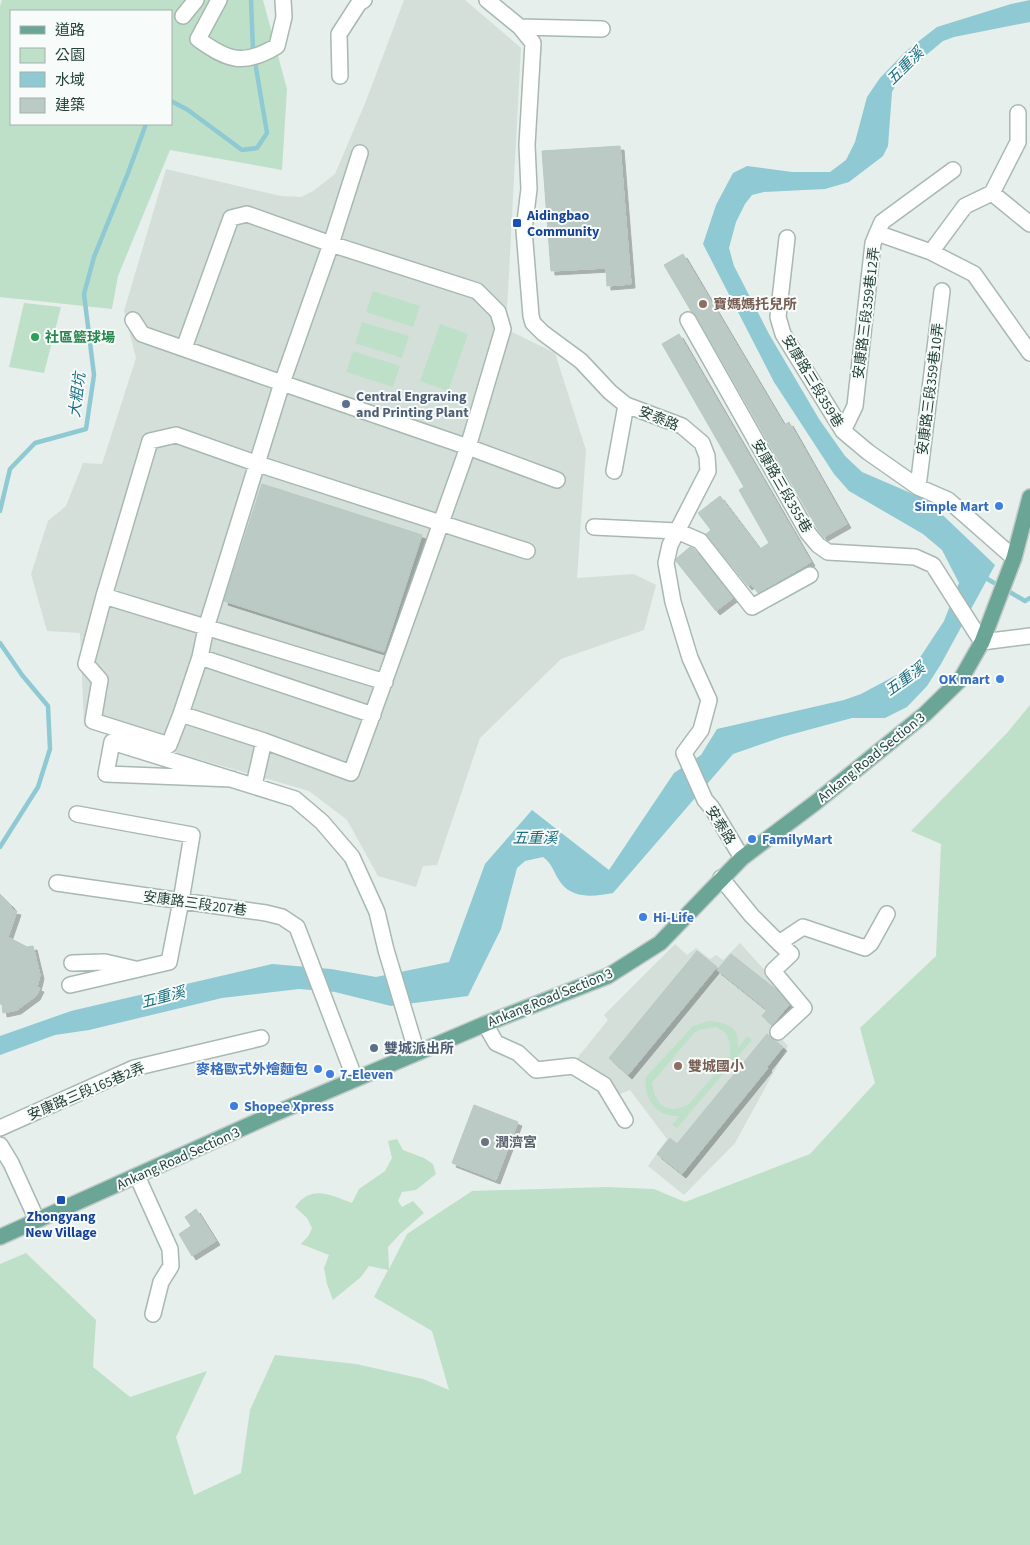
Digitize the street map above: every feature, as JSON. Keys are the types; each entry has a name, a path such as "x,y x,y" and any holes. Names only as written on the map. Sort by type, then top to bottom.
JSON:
{"main road":[{"name":"Ankang Road Section 3","path":"0,1237 355,1079 485,1024 608,976 660,943 742,858 925,714 961,679 982,642 1014,558 1030,497"}],"street":[{"path":"183,16 196,0"},
{"path":"219,0 198,39 211,48 231,57 246,60 261,55 277,46 284,17 283,0"},
{"name":"安泰路","path":"487,0 520,27 533,43 528,145 529,189 524,230 530,316 533,323 581,361 605,387 626,405 682,426 702,443 707,456 708,471 670,545 666,563 674,602 690,658 709,700 700,730 684,753 705,800 712,808 742,858"},
{"path":"340,76 339,34 360,1"},
{"path":"520,27 602,29"},
{"path":"931,252 964,206 992,193 1018,142 1018,113"},
{"path":"360,153 282,383 258,464 206,628 200,657 181,714 168,744 93,721 100,680 86,664 150,441 176,434 258,464 527,551"},
{"name":"安康路三段359巷12弄","path":"843,431 855,406 873,243 877,233 882,222 953,170"},
{"path":"992,193 1030,224"},
{"path":"181,714 264,741 351,773 468,447 503,329 498,312 477,291 330,244 248,214 231,218 184,348"},
{"path":"877,233 931,252 974,274 1030,353"},
{"name":"安康路三段359巷","path":"787,238 778,317 783,334 843,431 868,452 918,487 948,500 1014,558"},
{"name":"安康路三段359巷10弄","path":"918,487 942,291"},
{"path":"132,320 142,334 558,480"},
{"name":"安康路三段355巷","path":"688,320 808,533 818,545 828,552 915,557 933,565 982,642"},
{"path":"614,471 626,405"},
{"path":"594,527 677,531 700,541 752,607 810,575"},
{"path":"104,596 385,682"},
{"path":"982,642 1030,636"},
{"path":"200,657 373,715"},
{"path":"254,785 264,741"},
{"path":"232,779 106,774 112,742 295,798 322,822 352,857 377,912 386,950 417,1053"},
{"path":"70,985 169,962 192,835 77,814"},
{"path":"722,878 752,916 791,954 773,972 804,1008 778,1032"},
{"name":"安康路三段207巷","path":"57,883 266,913 282,917 297,927 355,1079"},
{"path":"779,943 803,927 865,948 871,943 887,914"},
{"path":"72,963 105,962 141,970"},
{"path":"485,1024 496,1043 518,1053 536,1070 573,1066 604,1085 625,1120"},
{"name":"安康路三段165巷2弄","path":"0,1128 134,1068 261,1038"},
{"path":"0,1145 11,1163 37,1220"},
{"path":"137,1176 170,1249 171,1266 161,1282 153,1314"}],"shaded area":[{"name":"Central Engraving and Printing Plant","path":"404,0 465,0 521,48 506,329 555,353 586,450 577,578 634,574 656,585 644,630 561,659 480,738 437,865 423,866 416,887 378,876 347,820 309,791 84,726 80,633 47,631 31,574 48,521 66,506 83,463 102,464 136,358 124,311 166,169 281,196 301,197 313,191 335,174 366,101"},
{"name":"雙城國小","path":"740,943 796,1005 773,1029 788,1046 735,1143 684,1195 648,1166 667,1139 630,1090 616,1096 574,1062 608,1020 604,1015 675,944 687,955 696,948 710,959 716,955 723,960"}],"green space":[{"path":"2,0 263,0 287,89 282,170 170,150 118,276 112,309 0,297 0,6"},
{"path":"373,291 420,306 413,327 366,312"},
{"name":"社區籃球場","path":"24,303 61,307 44,373 9,367"},
{"path":"362,322 409,336 402,358 355,343"},
{"path":"440,324 468,334 448,391 420,381"},
{"path":"353,351 400,366 393,387 346,372"},
{"path":"1030,705 1030,1545 0,1545 0,1264 26,1253 96,1320 93,1367 130,1397 207,1371 176,1437 194,1495 241,1473 250,1410 275,1355 356,1364 423,1379 449,1390 432,1331 374,1297 388,1270 369,1266 361,1277 333,1300 324,1268 329,1255 301,1244 312,1228 307,1218 295,1207 308,1196 322,1193 352,1203 359,1189 385,1171 392,1158 388,1141 397,1139 403,1150 424,1158 433,1164 436,1174 416,1190 402,1192 398,1201 402,1207 413,1201 424,1213 388,1247 389,1269 407,1234 472,1191 606,1187 654,1189 685,1202 810,1154 875,1083 860,1028 936,956 941,844 911,831 1007,733"},
{"path":"708,1021 729,1026 737,1035 738,1048 747,1036 752,1040 677,1128 672,1125 679,1116 671,1116 658,1110 649,1099 646,1077 693,1026","holes":["715,1027 720,1029 728,1038 730,1056 689,1104 674,1109 663,1106 656,1097 652,1083 694,1033 699,1030"]}],"water":[{"name":"五重溪","path":"1030,0 1030,22 954,37 943,41 901,76 892,92 888,146 883,156 849,182 825,189 764,192 752,195 736,222 729,248 734,266 769,334 819,419 845,456 862,472 927,500 995,565 941,664 927,686 907,707 885,718 852,718 782,737 733,754 613,893 586,895 572,892 561,883 549,863 543,857 525,861 517,868 501,929 468,996 391,1006 335,992 299,989 222,998 89,1030 55,1035 0,1055 0,1036 71,1011 272,964 331,969 376,977 449,962 485,864 532,810 609,870 674,773 701,755 717,729 844,700 861,694 915,665 944,621 959,583 942,550 923,534 849,491 834,474 774,382 703,244 716,205 733,173 747,166 792,172 830,172 846,160 855,142 867,97 880,78 906,51 937,27"}],"building":[{"path":"620,146 631,284 607,286 606,268 551,271 542,151"},
{"path":"683,254 784,425 789,422 847,524 824,537 818,530 696,315 691,311 664,265"},
{"path":"679,334 811,562 758,593 751,584 748,586 706,534 711,530 698,513 720,496 760,549 769,543 739,490 744,487 662,344"},
{"path":"262,484 422,535 384,652 224,601"},
{"path":"690,547 694,549 733,598 716,611 676,561"},
{"path":"0,894 11,905 12,910 17,911 8,937 27,947 33,946 40,975 37,987 40,988 36,996 17,1010 3,1013 2,1004 0,1004"},
{"path":"697,951 717,967 628,1075 609,1058"},
{"path":"731,954 778,991 789,1005 772,1025 762,1016 767,1010 717,970"},
{"path":"767,1034 783,1047 682,1174 657,1154 670,1138 677,1144"},
{"name":"潤濟宮","path":"474,1105 518,1122 496,1180 452,1163"},
{"path":"196,1209 216,1241 192,1256 179,1234 191,1226 185,1217"}],"waterway":[{"name":"大粗坑","path":"172,102 188,110 242,150 257,148 267,133 253,50 251,0"},
{"name":"大粗坑","path":"0,511 10,469 35,443 86,429 94,375 84,294 94,257 146,125"},
{"path":"984,577 1025,601 1030,598"},
{"name":"大粗坑","path":"0,643 22,675 48,706 50,749 38,787 0,847"}],"place":[{"name":"Aidingbao Community","path":"517,223"},
{"name":"寶媽媽托兒所","path":"703,304"},
{"name":"社區籃球場","path":"35,337"},
{"name":"Central Engraving and Printing Plant","path":"346,404"},
{"name":"Simple Mart","path":"999,506"},
{"name":"OK mart","path":"1000,679"},
{"name":"FamilyMart","path":"752,839"},
{"name":"Hi-Life","path":"643,917"},
{"name":"雙城派出所","path":"374,1048"},
{"name":"雙城國小","path":"678,1066"},
{"name":"麥格歐式外燴麵包","path":"318,1069"},
{"name":"7-Eleven","path":"330,1074"},
{"name":"Shopee Xpress","path":"234,1106"},
{"name":"潤濟宮","path":"485,1142"},
{"name":"Zhongyang New Village","path":"61,1200"}]}
